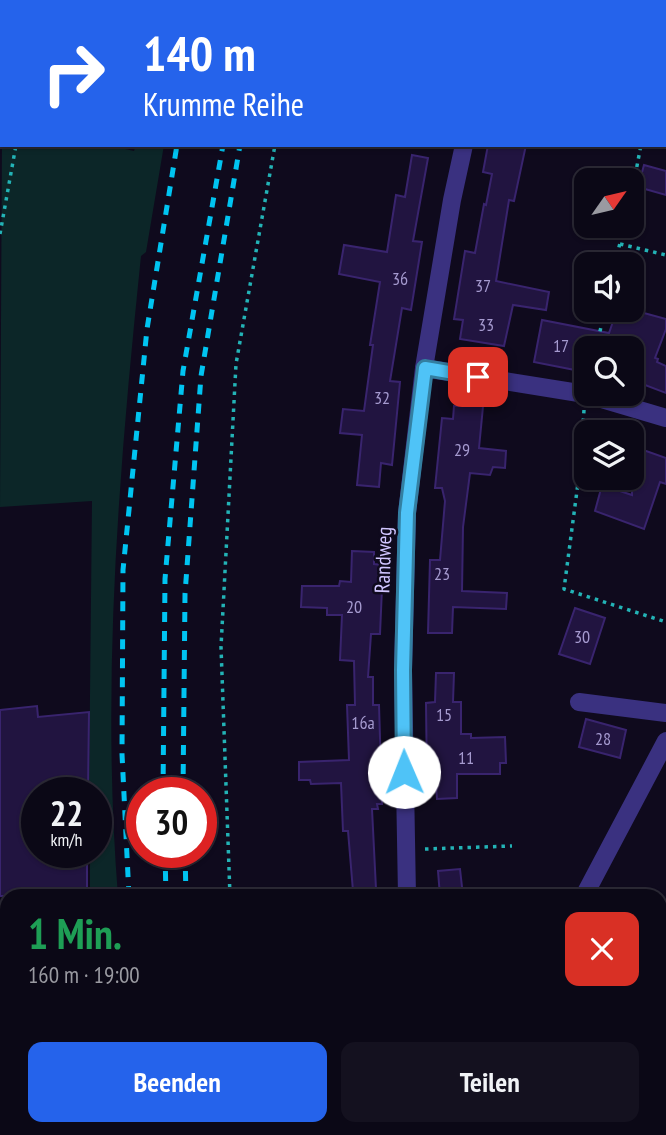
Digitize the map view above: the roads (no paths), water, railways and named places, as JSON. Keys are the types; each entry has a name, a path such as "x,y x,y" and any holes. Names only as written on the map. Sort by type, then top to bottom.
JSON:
{"street":[{"name":"Randweg","path":"407,889 403,670 407,513 425,368 452,200 464,147"},
{"path":"425,368 574,392"},
{"path":"626,406 666,418"},
{"path":"579,702 666,713"},
{"path":"588,889 666,741"}],"railway":[{"path":"129,889 122,754 123,570 147,329 177,147"},
{"path":"163,777 165,579 183,371 223,147"},
{"path":"183,777 185,594 201,376 240,147"},
{"path":"165,868 166,889"},
{"path":"185,868 186,889"}]}
